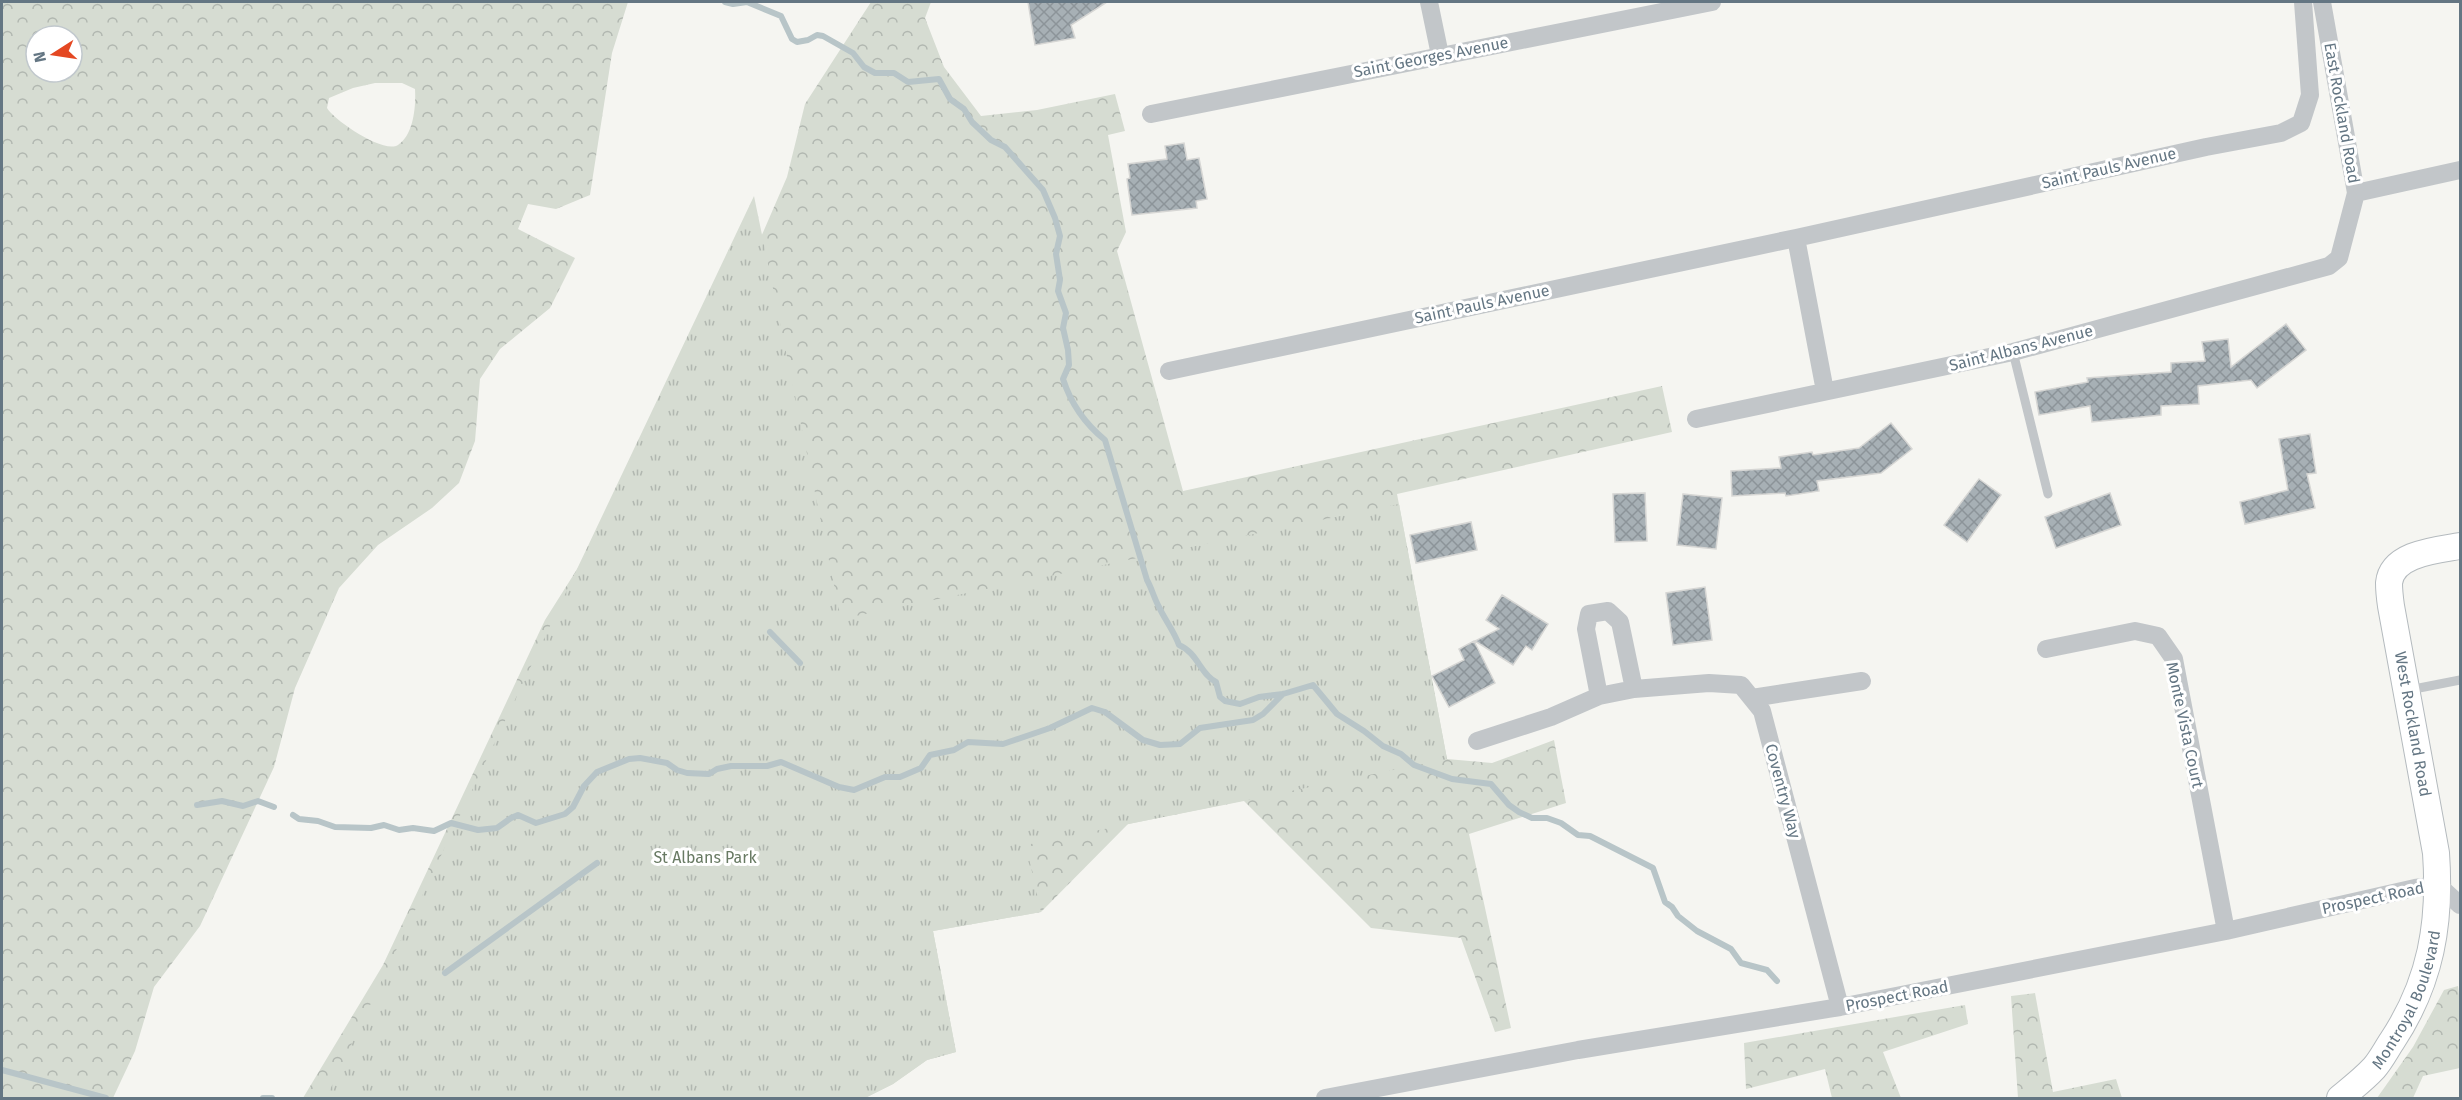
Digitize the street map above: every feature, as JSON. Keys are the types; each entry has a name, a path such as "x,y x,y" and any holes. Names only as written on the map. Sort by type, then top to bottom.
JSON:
{"street":[{"path":"1429,2 1440,55"},
{"name":"Saint Georges Avenue","path":"1151,114 1440,55 1661,6 1712,2"},
{"name":"Saint Pauls Avenue","path":"1169,371 1796,238 2205,147 2281,133 2301,123 2310,95 2303,2"},
{"name":"East Rockland Road","path":"2322,2 2356,193 2339,258"},
{"path":"2356,193 2460,170"},
{"path":"1796,238 1825,391"},
{"name":"Saint Albans Avenue","path":"1696,419 2013,352 2306,274 2329,266 2339,258"},
{"name":"West Rockland Road","path":"2438,885 2436,853 2390,598 2389,580 2397,566 2415,555 2460,546"},
{"path":"1599,696 1586,629 1589,614 1608,611 1620,622 1634,688"},
{"name":"Monte Vista Court","path":"2046,649 2135,631 2158,636 2174,659 2226,931"},
{"path":"1752,699 1862,681"},
{"name":"Coventry Way","path":"1477,741 1551,717 1599,696 1634,688 1709,683 1741,685 1762,711 1840,1007"},
{"name":"Prospect Road","path":"1325,1098 1578,1050 1840,1007 2226,931 2415,888 2438,885 2460,904"},
{"name":"Montroyal Boulevard","path":"2340,1098 2374,1068 2408,1016 2429,964 2437,920 2438,885"}],"lane":[{"path":"2013,352 2048,494"},
{"path":"2407,690 2460,680"}],"green space":[{"path":"2,2 628,2 612,53 590,195 556,209 528,204 518,229 575,258 550,308 500,349 480,379 475,441 459,483 432,508 378,545 339,588 295,688 274,767 200,926 154,987 135,1051 113,1098 2,1098","holes":["375,83 402,83 415,89 415,103 411,127 398,145 382,145 371,140 339,120 327,108 329,98 353,88"]},
{"name":"St Albans Park","path":"871,2 931,2 925,18 944,67 981,116 1037,110 1115,94 1125,131 1108,135 1126,232 1117,251 1183,491 1662,386 1672,432 1397,494 1447,759 1492,763 1554,740 1566,803 1469,834 1511,1028 1495,1032 1461,938 1371,928 1244,801 1128,824 1041,912 933,931 956,1052 927,1060 893,1084 865,1098 303,1098 383,965 545,620 598,536 735,297 787,177 805,104"},
{"name":"St Albans Park","path":"754,196 841,619 1399,504 1447,759 1026,845 1041,912 933,931 956,1052 927,1060 893,1084 865,1098 326,1098"},
{"path":"2458,986 2460,1068 2423,1076 2413,1098 2377,1098 2413,1047 2444,990"},
{"path":"2035,993 2053,1092 2116,1079 2122,1098 2018,1098 2011,996"},
{"path":"1965,1005 1968,1024 1883,1052 1901,1098 1832,1098 1825,1069 1746,1089 1744,1043"}],"building":[{"path":"1028,2 1107,2 1071,25 1075,38 1035,45"},
{"path":"1184,143 1187,160 1199,158 1207,199 1196,201 1197,208 1132,215 1127,179 1130,178 1128,164 1167,159 1165,146"},
{"path":"2286,324 2306,350 2257,388 2251,380 2198,386 2199,404 2161,406 2161,415 2092,422 2090,406 2039,415 2035,392 2088,382 2087,378 2171,372 2171,363 2205,361 2202,342 2228,339 2231,367"},
{"path":"1891,423 1912,449 1881,473 1817,481 1819,491 1786,496 1785,493 1732,496 1731,471 1781,468 1779,457 1812,452 1813,455 1859,448"},
{"path":"2310,434 2316,473 2307,474 2315,508 2245,524 2240,502 2288,490 2279,439"},
{"path":"1979,479 2001,495 1967,542 1944,525"},
{"path":"1645,493 1647,541 1615,542 1613,494"},
{"path":"2110,493 2121,525 2056,548 2045,517"},
{"path":"1683,494 1722,498 1716,549 1677,545"},
{"path":"1471,522 1477,550 1416,563 1410,535"},
{"path":"1705,587 1712,640 1673,645 1666,593"},
{"path":"1502,595 1548,624 1532,650 1526,646 1513,665 1475,641 1499,629 1486,620"},
{"path":"1474,641 1495,683 1449,707 1432,676 1464,660 1459,649"}],"waterway":[{"path":"725,2 733,4 747,2 781,16 792,39 797,42 817,35 823,36 853,53 864,67 875,73 894,73 908,82 939,79 950,99 964,109 972,122 991,140 1005,147 1043,190 1060,236 1056,254 1060,280 1058,291 1066,313 1063,328 1069,365 1063,379 1079,412 1105,440 1147,580 1157,604 1179,645 1191,653 1206,674 1216,682 1220,697 1225,701 1240,704 1259,697 1283,694 1313,685 1337,714 1383,746 1401,754 1414,765 1452,779 1491,784 1509,805 1519,812 1532,818 1547,818 1561,823 1578,835 1590,836 1653,868 1665,902 1678,916 1697,931 1731,949 1741,963 1767,970 1777,981"},
{"path":"770,632 800,663"},
{"path":"293,815 299,819 318,821 335,827 371,828 384,825 399,830 413,828 434,831 451,823 478,830 497,828 518,815 536,823 565,814 573,807 584,786 597,772 629,759 640,758 667,763 687,773 709,774 717,769 731,766 767,766 781,762 839,787 854,790 885,777 900,777 921,768 930,755 954,750 968,742 1003,744 1050,728 1092,708 1105,712 1143,740 1160,745 1180,744 1200,728 1253,720 1263,714 1283,694"},
{"path":"197,805 222,801 243,806 258,801 274,807"},
{"path":"445,973 597,863"},
{"path":"2,1070 106,1098"},
{"path":"263,1098 272,1098"}]}
